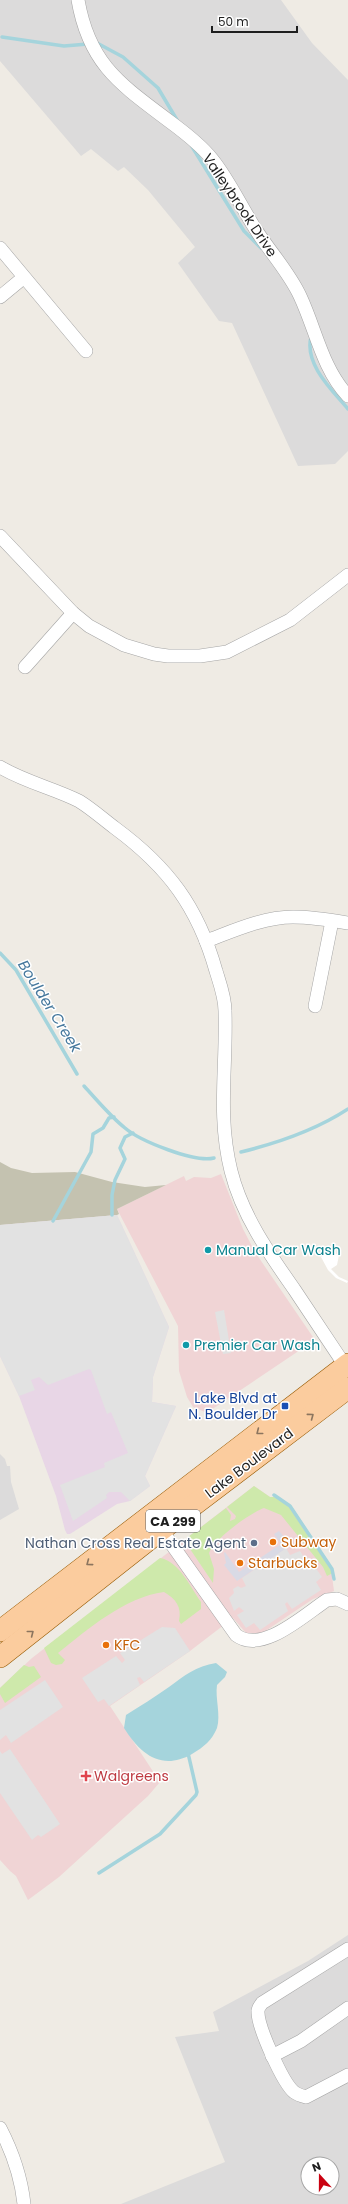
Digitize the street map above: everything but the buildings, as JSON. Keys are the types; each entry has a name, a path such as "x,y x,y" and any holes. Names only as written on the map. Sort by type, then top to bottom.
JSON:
{"main road":[{"name":"Lake Boulevard","path":"0,1657 156,1523 347,1367"},
{"name":"Lake Boulevard","path":"0,1631 348,1388"}],"street":[{"name":"Valleybrook Drive","path":"78,0 89,39 106,69 130,91 195,141 216,164 255,228 297,290 323,358 335,379 348,396"},
{"path":"0,248 23,278 86,351"},
{"path":"0,297 23,278"},
{"path":"0,536 73,613 89,626 110,638 154,654 200,656 228,652 290,620 348,575"},
{"path":"25,667 73,613"},
{"path":"0,767 15,776 78,801 139,845 164,871 181,892 206,941 220,984 225,1009 226,1043 222,1102 224,1133 231,1171 245,1210 259,1236 347,1367"},
{"path":"206,941 258,923 281,918 303,917 348,924"},
{"path":"315,1006 332,921"},
{"path":"156,1523 236,1635 245,1641 264,1640 326,1600 337,1599 348,1604"},
{"path":"348,1949 262,2003 258,2011 259,2020 272,2056 290,2088 300,2096 306,2096 348,2075"},
{"path":"272,2056 301,2041 348,2008"},
{"path":"0,2128 10,2148 22,2181 24,2204"}],"shaded area":[{"path":"0,0 281,0 312,43 348,80 348,451 335,464 298,466 232,323 219,321 178,263 195,247 148,190 124,167 118,171 91,149 81,156 0,61"},
{"path":"0,1162 11,1168 32,1173 75,1172 112,1182 145,1187 166,1185 117,1209 119,1214 117,1215 0,1225"},
{"path":"221,1174 243,1229 255,1252 315,1340 211,1410 205,1412 193,1407 187,1397 179,1371 178,1326 117,1209 184,1176 186,1181 194,1177 211,1178"},
{"path":"117,1215 169,1327 153,1377 152,1402 176,1406 145,1476 150,1486 130,1501 117,1504 70,1534 67,1534 56,1496 19,1396 0,1356 0,1225"},
{"path":"117,1215 169,1327 153,1377 152,1402 176,1406 145,1476 150,1486 130,1501 121,1492 109,1492 106,1495 107,1498 73,1521 60,1485 105,1467 104,1463 128,1453 111,1412 107,1414 91,1370 89,1369 48,1385 39,1377 31,1380 35,1390 19,1396 0,1356 0,1225"},
{"path":"224,1310 231,1353 223,1354 215,1312"},
{"path":"0,1454 5,1459 7,1466 10,1466 11,1482 19,1509 0,1520"},
{"path":"254,1486 270,1497 275,1497 289,1506 331,1569 334,1591 313,1599 261,1634 246,1633 233,1618 190,1651 110,1706 160,1782 148,1796 59,1877 28,1900 16,1876 0,1860 0,1688 32,1658"},
{"path":"279,1531 285,1538 288,1547 237,1581 224,1565 226,1563 224,1553 225,1552 239,1572 281,1544 274,1534"},
{"path":"286,1548 290,1555 300,1551 305,1559 308,1557 322,1577 316,1582 321,1590 292,1609 287,1602 285,1604 288,1611 260,1630 254,1623 246,1628 237,1615 244,1611 239,1607 234,1611 229,1598 234,1593 233,1589 238,1586 241,1588 246,1586 242,1578"},
{"path":"162,1627 175,1628 190,1651 144,1682 140,1677 137,1678 140,1685 109,1706 104,1699 98,1702 82,1678 116,1656 122,1663 125,1660 120,1653"},
{"path":"45,1680 63,1707 11,1743 6,1735 0,1740 0,1710"},
{"path":"10,1749 60,1824 41,1837 38,1835 32,1840 0,1793 0,1751 2,1754"},
{"path":"348,1935 348,2204 121,2204 225,2162 175,2037 219,2031 213,2012 308,1961"}],"green space":[{"path":"254,1486 270,1497 275,1497 287,1504 333,1573 327,1576 323,1567 281,1515 264,1508 250,1515 233,1527 212,1547 209,1553 214,1569 213,1583 190,1549 188,1537 226,1508 231,1515 230,1521 235,1519 236,1516 227,1507"},
{"path":"160,1558 173,1564 184,1576 201,1602 201,1609 181,1624 179,1621 180,1612 177,1604 164,1592 135,1600 94,1624 58,1653 65,1660 62,1664 56,1665 51,1663 44,1648"},
{"path":"24,1665 29,1667 34,1666 41,1677 5,1703 0,1694 0,1688"}],"water":[{"path":"216,1663 227,1672 225,1677 217,1685 218,1723 217,1728 210,1740 192,1754 181,1759 171,1761 153,1758 145,1753 124,1728 126,1715 191,1672 202,1666"}],"pier":[{"path":"330,1252 339,1255 337,1265 331,1269 339,1277 348,1281 347,1283 336,1278 328,1270 321,1257"}],"waterway":[{"path":"2,37 64,46 88,44"},
{"path":"97,43 123,57 158,88 177,120"},
{"path":"191,145 244,231 261,248"},
{"path":"311,337 310,347 315,367 327,385 348,409"},
{"name":"Boulder Creek","path":"0,953 16,970 77,1074"},
{"name":"Boulder Creek","path":"84,1086 114,1118 132,1133 155,1145 181,1154 205,1159 214,1158"},
{"name":"Boulder Creek","path":"241,1152 296,1135 336,1117 348,1109"},
{"path":"53,1221 91,1152 93,1134 103,1128 109,1118 114,1117"},
{"path":"112,1215 112,1195 115,1180 125,1159 120,1148 125,1137 133,1133"},
{"path":"274,1495 290,1506 332,1569 334,1579"},
{"path":"99,1873 160,1834 196,1795 197,1792 188,1753"}],"place":[{"name":"Manual Car Wash","path":"208,1250"},
{"name":"Premier Car Wash","path":"186,1345"},
{"name":"Lake Blvd at N. Boulder Dr","path":"285,1406"},
{"name":"Subway","path":"273,1542"},
{"name":"Nathan Cross Real Estate Agent","path":"254,1543"},
{"name":"Starbucks","path":"240,1563"},
{"name":"KFC","path":"106,1645"},
{"name":"Walgreens","path":"86,1776"}]}
